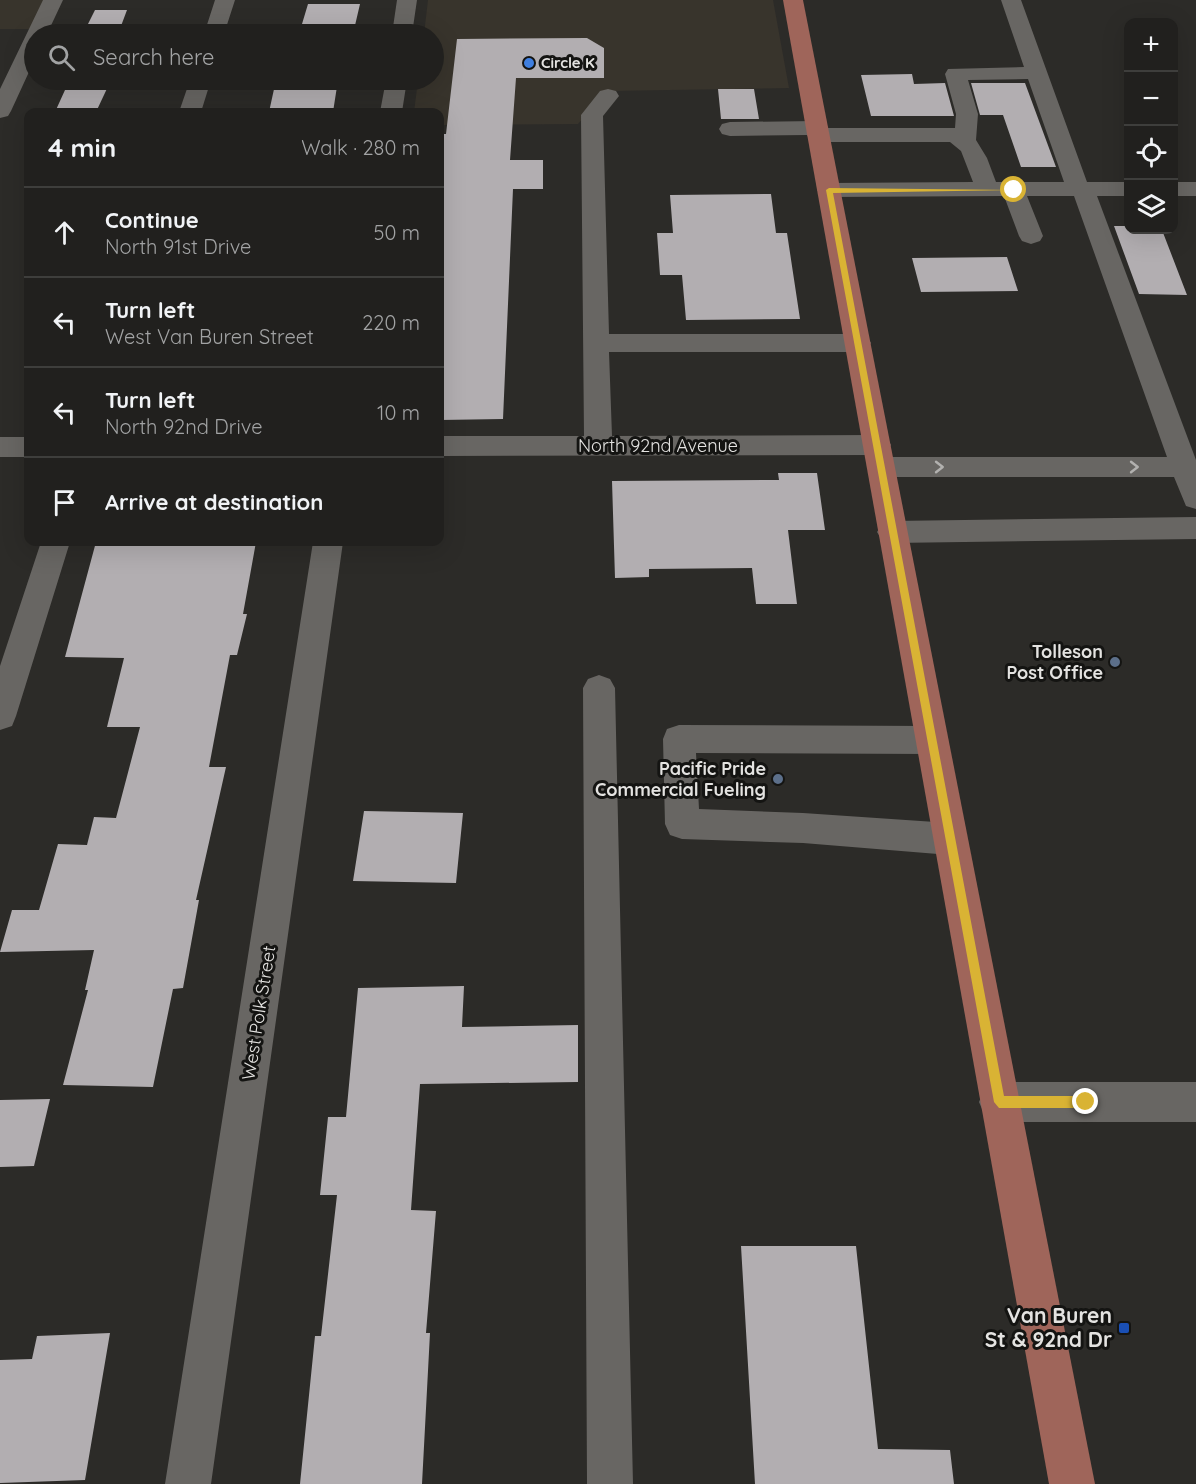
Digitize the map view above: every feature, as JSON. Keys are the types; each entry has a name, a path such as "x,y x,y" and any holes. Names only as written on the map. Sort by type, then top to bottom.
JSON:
{"main road":[{"path":"793,0 1072,1484"}],"street":[{"path":"42,24 53,0"},
{"path":"217,24 225,0"},
{"path":"403,24 407,0"},
{"path":"1011,0 1196,498"},
{"path":"0,111 24,60"},
{"path":"965,139 967,114 956,74 1037,73"},
{"path":"191,108 197,90"},
{"path":"392,108 394,90"},
{"path":"598,446 592,115 608,96"},
{"path":"729,129 943,133 965,139 971,146 987,190"},
{"path":"829,190 1124,189"},
{"path":"1178,189 1196,189"},
{"path":"1014,190 1031,236"},
{"path":"597,343 858,344"},
{"name":"North 92nd Avenue","path":"444,446 598,446 1185,467"},
{"path":"0,447 24,447"},
{"path":"892,532 1196,528"},
{"path":"0,716 54,546"},
{"name":"West Polk Street","path":"188,1484 327,546"},
{"path":"599,688 610,1484"},
{"path":"932,740 679,739 682,824 803,828 950,839"},
{"path":"999,1102 1196,1102"}],"shaded area":[{"path":"0,0 53,0 41,24 24,24 24,29 0,29"},
{"path":"428,0 773,0 789,88 607,91 578,124 444,125 444,108 414,108 417,90 444,90 444,24 425,24"}],"building":[{"path":"308,4 360,4 355,24 302,24"},
{"path":"95,10 127,10 122,24 88,24"},
{"path":"587,38 604,48 604,78 516,78 510,160 543,160 543,189 513,189 503,419 444,420 444,134 446,134 457,39"},
{"path":"912,74 914,84 945,83 954,116 871,116 861,75"},
{"path":"971,83 1025,83 1056,167 1021,167 1003,115 980,115"},
{"path":"718,89 754,89 759,119 721,119"},
{"path":"65,90 106,90 98,108 57,108"},
{"path":"274,90 336,90 334,108 270,108"},
{"path":"771,194 776,233 787,233 800,319 686,320 682,275 660,275 657,233 673,233 670,195"},
{"path":"1114,226 1124,226 1124,234 1164,234 1187,295 1139,294"},
{"path":"1007,257 1018,291 921,292 912,258"},
{"path":"778,473 817,473 825,530 788,530 797,604 756,604 752,568 649,569 649,577 615,578 612,481 779,480"},
{"path":"95,546 255,546 243,614 247,614 237,655 230,655 209,767 226,767 196,900 199,900 183,988 173,989 153,1087 63,1085 88,990 85,990 94,950 0,952 12,910 39,910 58,844 87,845 94,817 116,818 140,727 107,727 124,658 65,657"},
{"path":"364,811 463,813 456,883 353,881"},
{"path":"464,986 462,1027 578,1025 578,1082 420,1084 411,1210 436,1211 426,1333 430,1333 422,1484 300,1484 315,1336 321,1336 337,1195 320,1195 328,1117 346,1117 358,988"},
{"path":"50,1099 34,1166 0,1167 0,1100"},
{"path":"741,1246 856,1246 878,1449 950,1450 954,1484 755,1484"},
{"path":"110,1333 85,1480 0,1483 0,1360 32,1359 37,1336"}],"place":[{"name":"Circle K","path":"529,63"},
{"name":"Tolleson Post Office","path":"1115,662"},
{"name":"Pacific Pride Commercial Fueling","path":"778,779"},
{"name":"Van Buren St & 92nd Dr","path":"1124,1328"}],"route":[{"path":"1014,190 829,190 999,1102 1086,1102"}]}
